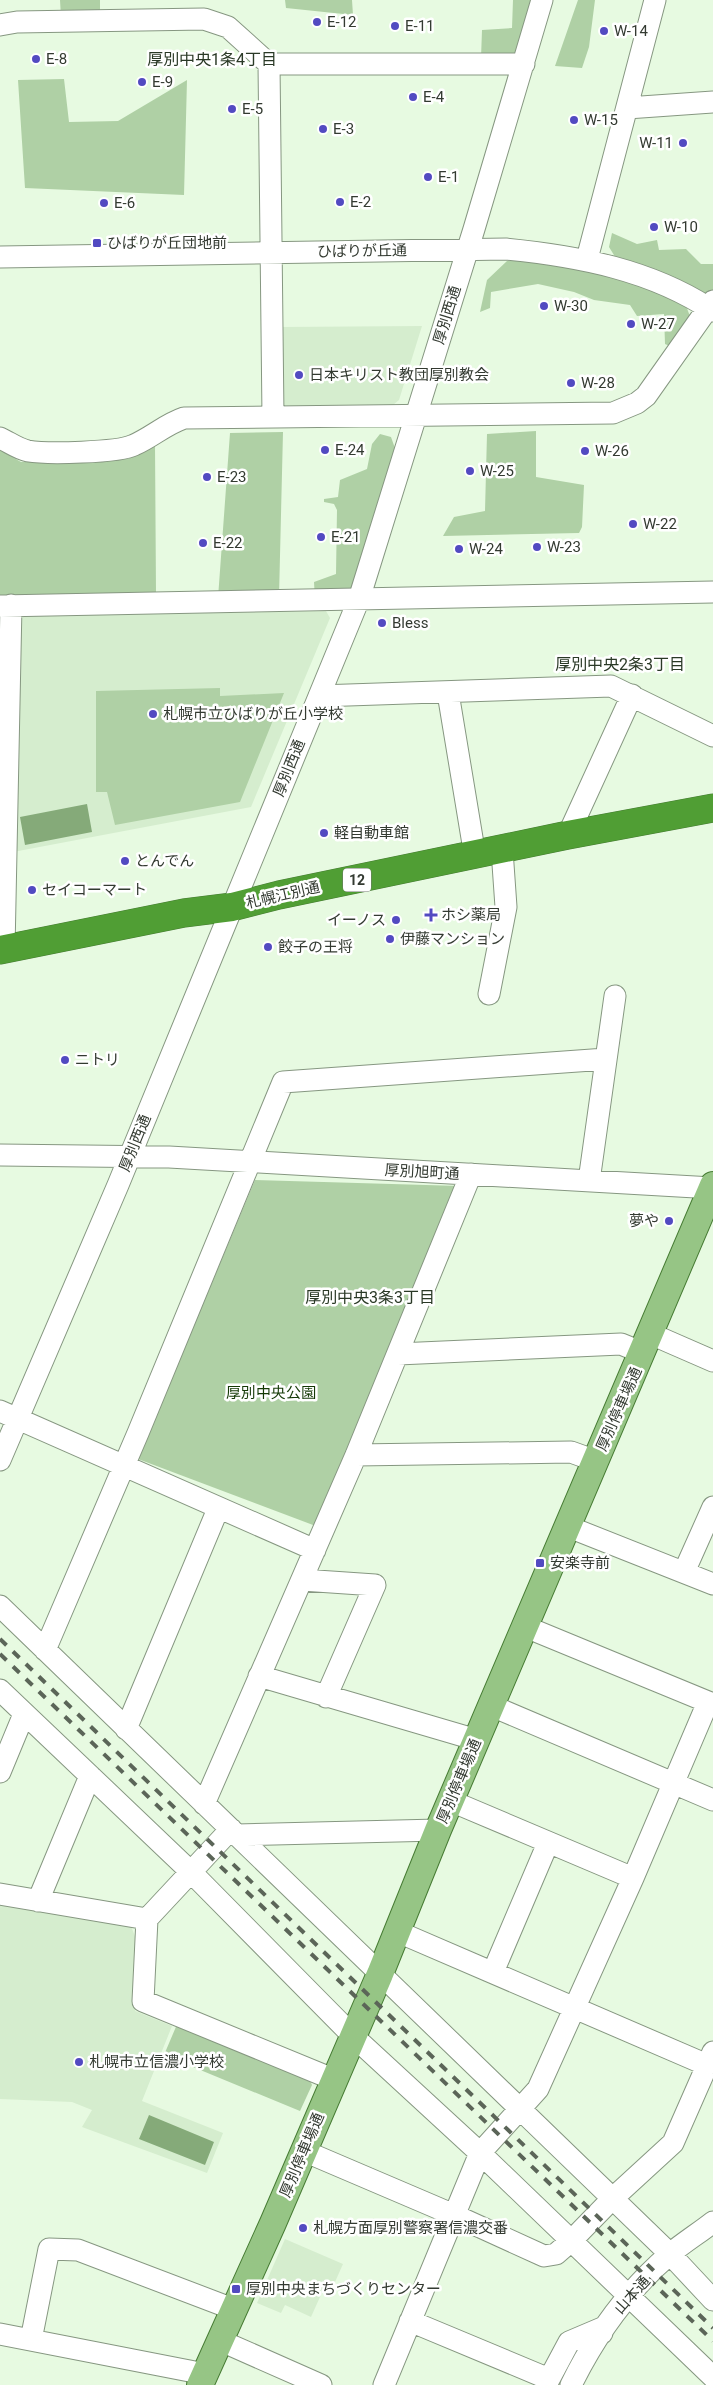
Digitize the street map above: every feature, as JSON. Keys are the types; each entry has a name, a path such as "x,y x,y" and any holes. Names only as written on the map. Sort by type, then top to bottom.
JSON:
{"highway":[{"name":"札幌江別通","path":"2,950 184,913 232,907 279,895 475,856 568,835 713,808"}],"main road":[{"name":"厚別停車場通","path":"202,2380 380,1974 438,1830 713,1187"}],"street":[{"name":"厚別西通","path":"0,1460 9,1414 130,1155 359,599 542,0"},
{"path":"587,259 655,0"},
{"path":"0,25 17,22 204,19 228,28 269,64 524,64"},
{"path":"269,64 272,417"},
{"path":"627,108 713,102"},
{"name":"ひばりが丘通","path":"0,257 506,249 587,259 656,282 711,307"},
{"path":"0,438 28,451 124,449 134,446 172,422 184,418 613,413 637,403 653,388 711,307"},
{"path":"2,950 5,606 713,592"},
{"path":"319,696 611,686 713,736"},
{"path":"448,693 475,856"},
{"path":"568,835 632,695"},
{"path":"489,994 506,907 502,850"},
{"path":"589,1181 615,996"},
{"path":"45,1650 124,1466 283,1082 606,1059"},
{"name":"厚別旭町通","path":"0,1155 130,1155 713,1187"},
{"path":"204,1804 356,1455 471,1174"},
{"path":"398,1354 647,1344 713,1361"},
{"path":"9,1414 218,1509 315,1550"},
{"path":"356,1455 571,1452 596,1461"},
{"path":"684,1572 713,1507"},
{"path":"126,1729 218,1509"},
{"path":"569,1527 713,1584"},
{"path":"302,1580 375,1585 326,1696"},
{"path":"0,1606 670,2254 713,2300"},
{"path":"384,2385 480,2152 538,2089 710,1703 526,1627"},
{"path":"259,1676 477,1740"},
{"path":"0,1690 191,1872 353,2036 480,2152 713,2378"},
{"path":"492,1706 713,1800"},
{"path":"0,1772 24,1714"},
{"path":"38,1901 90,1776"},
{"path":"451,1801 633,1878"},
{"path":"334,2080 142,2000 147,1919 191,1872 234,1832 438,1830"},
{"path":"494,1972 548,1843"},
{"path":"0,1894 147,1919"},
{"path":"304,2151 544,2256 556,2254 673,2143 708,2070 494,1972 396,1931"},
{"name":"山本通","path":"579,2379 602,2328 629,2296 670,2254 713,2222"},
{"path":"31,2340 49,2249 78,2250 233,2309"},
{"path":"410,2321 547,2382 570,2342 602,2328"},
{"name":"厚別停車場通","path":"0,2334 202,2380"},
{"path":"219,2340 321,2385"}],"shaded area":[{"path":"422,326 399,400 393,405 286,407 281,403 281,327"},
{"name":"札幌市立ひばりが丘小学校","path":"326,611 330,618 251,807 13,852 20,620 24,616"},
{"path":"87,804 92,832 25,845 20,817"},
{"name":"札幌市立信濃小学校","path":"0,1904 131,1926 136,1939 135,2011 172,2026 142,2101 223,2133 207,2173 82,2127 92,2110 72,2102 0,2099"},
{"path":"149,2115 214,2142 205,2165 139,2139"},
{"path":"285,2239 343,2264 331,2291 324,2288 311,2317 285,2305 281,2313 257,2303"}],"green space":[{"path":"60,0 100,0 100,18 61,17"},
{"path":"285,0 352,0 353,15 286,8"},
{"path":"513,0 536,0 520,59 481,58 482,30 512,28"},
{"path":"578,0 595,0 589,47 582,68 555,66"},
{"path":"64,79 69,122 118,121 187,80 184,195 25,188 18,80"},
{"path":"612,233 637,244 657,240 659,250 686,249 701,264 713,264 713,295 708,303 622,268 609,247"},
{"path":"507,261 552,261 620,275 685,303 694,327 674,348 665,344 664,314 637,316 630,305 594,300 574,292 538,284 491,292 490,308 480,312 487,280"},
{"path":"536,431 536,477 584,485 582,527 579,533 443,536 454,517 485,511 487,434"},
{"path":"283,432 279,597 218,598 230,433"},
{"path":"380,434 391,437 397,454 354,585 344,595 315,600 314,582 336,574 337,510 334,504 324,502 324,499 338,497 340,480 367,469 372,444"},
{"path":"155,445 156,593 0,597 0,450 21,462 128,459"},
{"path":"220,688 220,696 284,693 240,802 115,825 107,792 96,792 96,691"},
{"name":"厚別中央公園","path":"255,1180 460,1186 321,1528 138,1459"},
{"path":"178,2022 308,2076 312,2085 300,2111 164,2055"}],"railway":[{"path":"0,1639 713,2328"},
{"path":"0,1654 713,2341"}],"place":[{"name":"E-12","path":"317,22"},
{"name":"E-11","path":"395,26"},
{"name":"W-14","path":"604,31"},
{"name":"E-8","path":"36,59"},
{"name":"E-9","path":"142,82"},
{"name":"E-4","path":"413,97"},
{"name":"E-5","path":"232,109"},
{"name":"W-15","path":"574,120"},
{"name":"E-3","path":"323,129"},
{"name":"W-11","path":"683,143"},
{"name":"E-1","path":"428,177"},
{"name":"E-2","path":"340,202"},
{"name":"E-6","path":"104,203"},
{"name":"W-10","path":"654,227"},
{"name":"ひばりが丘団地前","path":"97,243"},
{"name":"W-30","path":"544,306"},
{"name":"W-27","path":"631,324"},
{"name":"日本キリスト教団厚別教会","path":"299,375"},
{"name":"W-28","path":"571,383"},
{"name":"E-24","path":"325,450"},
{"name":"W-26","path":"585,451"},
{"name":"W-25","path":"470,471"},
{"name":"E-23","path":"207,477"},
{"name":"W-22","path":"633,524"},
{"name":"E-21","path":"321,537"},
{"name":"E-22","path":"203,543"},
{"name":"W-23","path":"537,547"},
{"name":"W-24","path":"459,549"},
{"name":"Bless","path":"382,623"},
{"name":"札幌市立ひばりが丘小学校","path":"153,714"},
{"name":"軽自動車館","path":"324,833"},
{"name":"とんでん","path":"125,861"},
{"name":"セイコーマート","path":"32,890"},
{"name":"ホシ薬局","path":"431,915"},
{"name":"イーノス","path":"396,920"},
{"name":"伊藤マンション","path":"390,939"},
{"name":"餃子の王将","path":"268,947"},
{"name":"ニトリ","path":"65,1060"},
{"name":"夢や","path":"669,1221"},
{"name":"安楽寺前","path":"540,1563"},
{"name":"札幌市立信濃小学校","path":"79,2062"},
{"name":"札幌方面厚別警察署信濃交番","path":"303,2228"},
{"name":"厚別中央まちづくりセンター","path":"236,2289"}],"district":[{"name":"厚別中央1条4丁目","path":"212,59"},
{"name":"厚別中央2条3丁目","path":"620,664"},
{"name":"厚別中央3条3丁目","path":"370,1297"}]}
